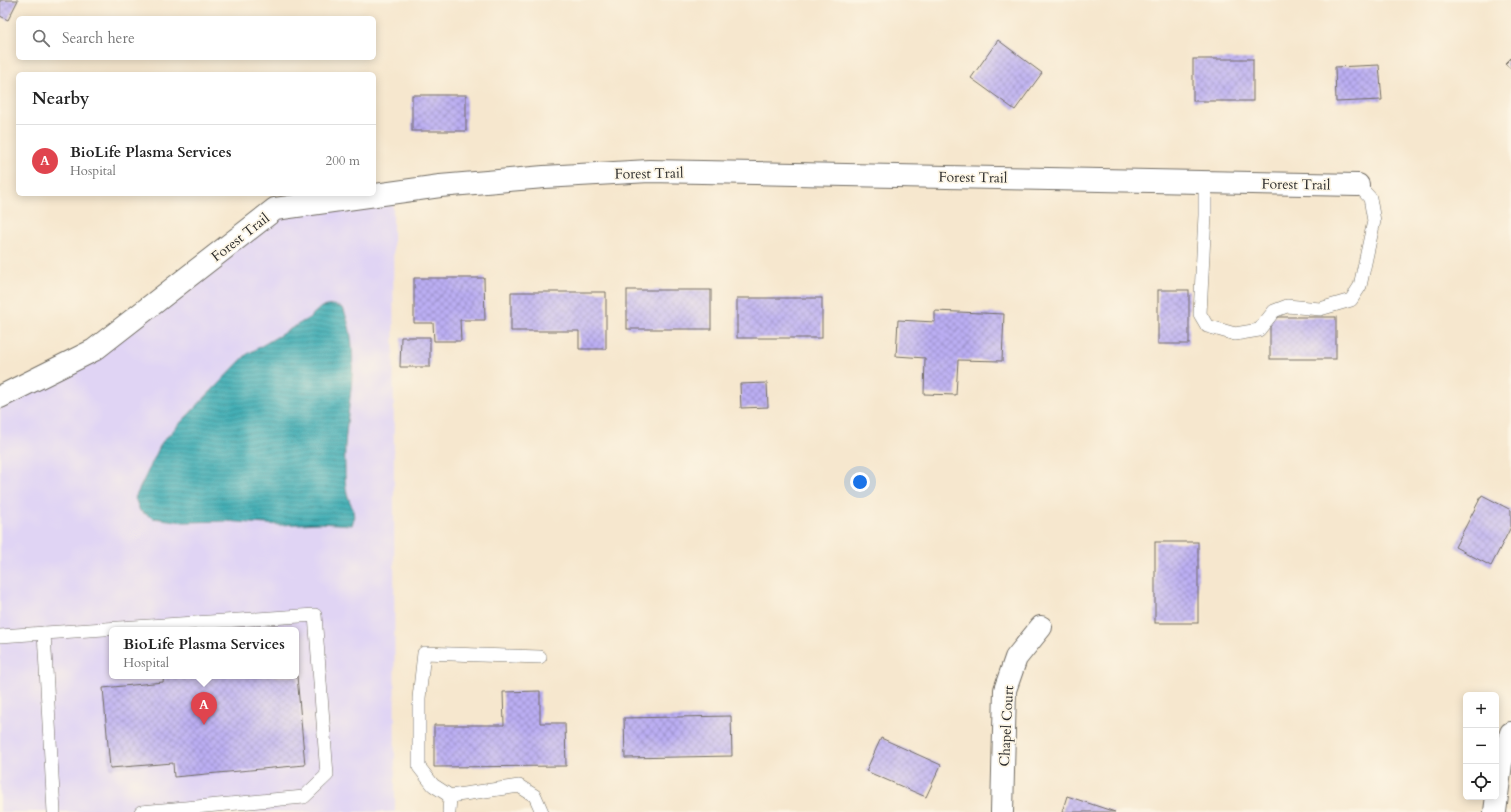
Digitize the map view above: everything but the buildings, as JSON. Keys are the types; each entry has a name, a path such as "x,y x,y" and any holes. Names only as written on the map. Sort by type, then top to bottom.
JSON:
{"street":[{"name":"Forest Trail","path":"376,195 440,186 544,177 649,171 1358,185"},
{"name":"Forest Trail","path":"0,397 94,350 276,209 369,196"},
{"name":"Chapel Court","path":"1002,812 1005,690 1016,658 1041,627"},
{"path":"1495,812 1501,763 1511,733"}],"lane":[{"path":"1205,182 1205,216 1200,314 1207,326 1235,334 1259,330 1274,311 1287,306 1320,309 1351,300 1360,286 1374,221 1370,198 1358,185"},
{"path":"134,627 315,615 327,775 304,797 141,812"},
{"path":"0,636 109,629"},
{"path":"44,633 54,812"},
{"path":"540,657 424,653 419,698 419,767 434,785 450,796 519,786 535,796 542,812"},
{"path":"449,812 450,796"}],"shaded area":[{"path":"393,193 395,812 0,812 0,397 94,350 275,209"}],"water":[{"path":"333,305 343,308 349,327 352,347 353,367 345,448 345,484 354,516 352,525 320,523 280,525 225,521 184,522 153,518 140,511 135,498 162,442 246,355 309,318 321,307"}],"place":[{"name":"BioLife Plasma Services","path":"204,725"}]}
